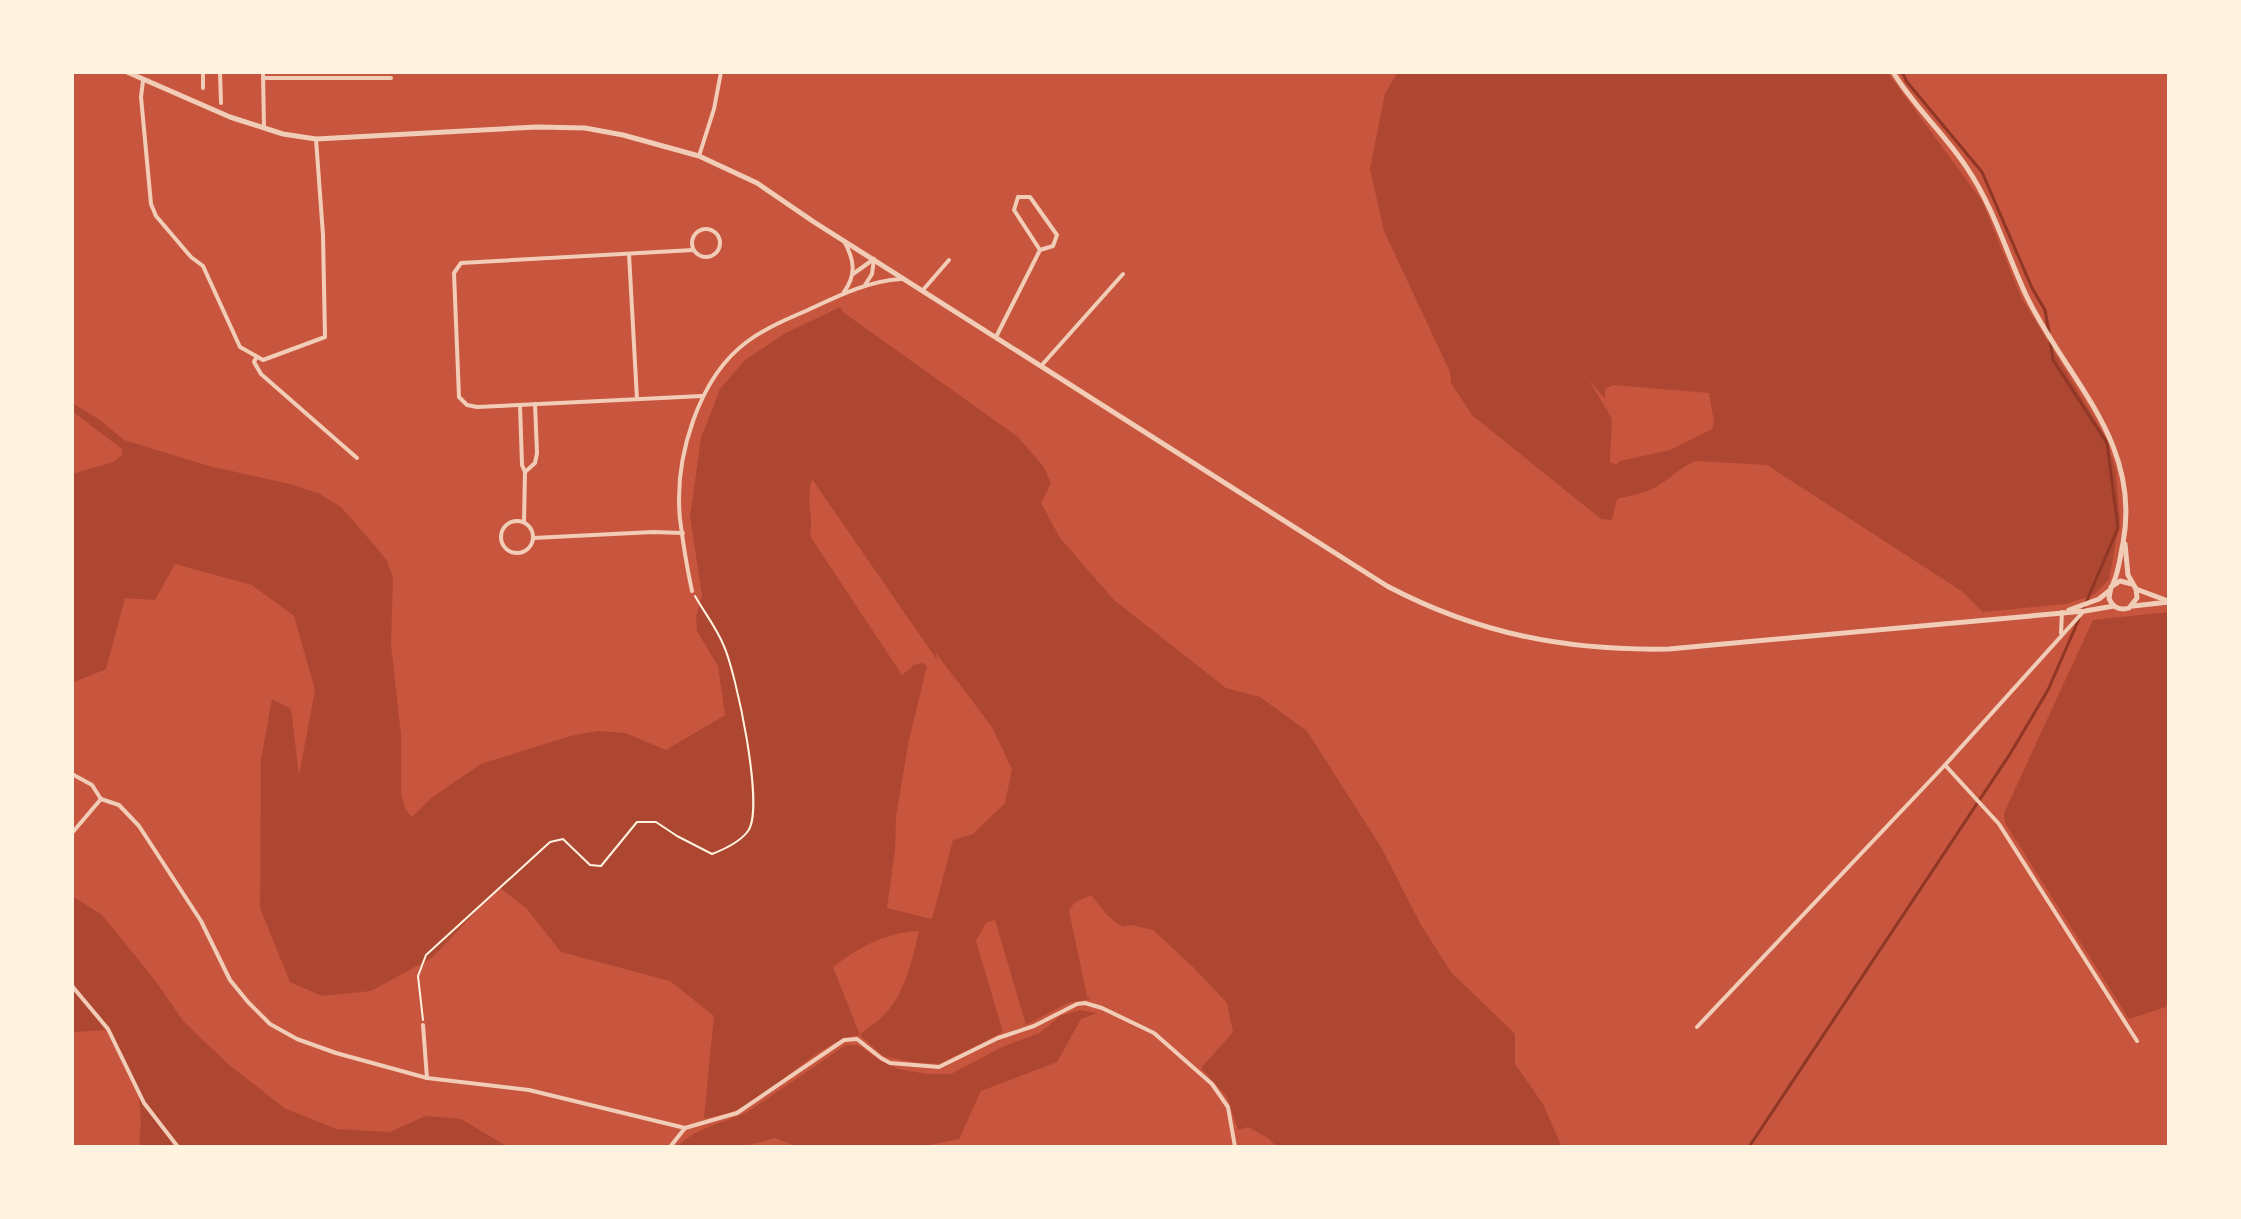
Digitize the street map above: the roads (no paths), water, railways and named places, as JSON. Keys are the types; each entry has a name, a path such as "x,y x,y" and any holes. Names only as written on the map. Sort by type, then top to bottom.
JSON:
{"street":[{"path":"127,72 217,113 264,128 316,139 537,127 585,128 699,156 757,183 1387,586 1411,599 1480,626 1526,638 1590,648 1669,649 2114,606 2122,609 2169,601"},
{"path":"203,72 203,88"},
{"path":"220,72 221,103"},
{"path":"699,156 714,109 721,72"},
{"path":"1893,72 1975,180 1999,225 2027,297 2112,438 2126,499 2126,566 2137,598 2132,606"},
{"path":"264,128 263,75 391,78"},
{"path":"143,81 141,97 151,204 156,216 191,257 203,266 240,347 263,360 325,337 323,235 316,139"},
{"path":"996,337 1040,250 1053,246 1057,235 1030,197 1018,197 1014,210 1040,250"},
{"path":"693,250 692,241 700,230 713,231 719,239 719,248 709,257 700,256 693,250 468,261 457,267 454,273 459,397 467,405 477,407 702,396"},
{"path":"842,238 850,253 853,274"},
{"path":"629,254 637,399"},
{"path":"843,294 853,274 874,259"},
{"path":"865,285 872,274 874,259"},
{"path":"923,290 949,260"},
{"path":"1041,366 1123,274"},
{"path":"692,591 680,502 683,468 690,431 702,396 718,372 746,343 779,323 865,285 903,279"},
{"path":"256,358 254,362 261,374 357,458"},
{"path":"525,472 535,463 537,453 535,404"},
{"path":"520,405 522,465 525,472 524,522"},
{"path":"513,521 524,522 531,529 533,538 529,548 519,553 505,547 501,537 504,527 513,521"},
{"path":"533,538 683,533"},
{"path":"2114,606 2109,598 2124,535"},
{"path":"2065,611 2099,599 2125,580 2169,601"},
{"path":"2061,633 2065,611"},
{"path":"1697,1027 1945,765 2083,611"},
{"path":"1945,765 1999,824 2137,1041"},
{"path":"72,774 92,785 101,799 119,805 139,826 201,921 230,980 270,1024 297,1039 336,1053 427,1078 529,1090 685,1128 737,1113 844,1040 857,1039 890,1063 939,1067 998,1038 1085,1003 1154,1033 1204,1076 1222,1095 1228,1107 1235,1147"},
{"path":"72,833 101,799"},
{"path":"72,986 108,1029 144,1103 178,1147"},
{"path":"423,1025 427,1078"},
{"path":"670,1147 685,1128"}],"waterway":[{"path":"1902,72 1982,172 2032,288 2045,310 2049,332"},
{"path":"2050,340 2053,360 2107,443 2118,528 2082,612"},
{"path":"1749,1147 2010,754 2048,690 2079,619"}]}
